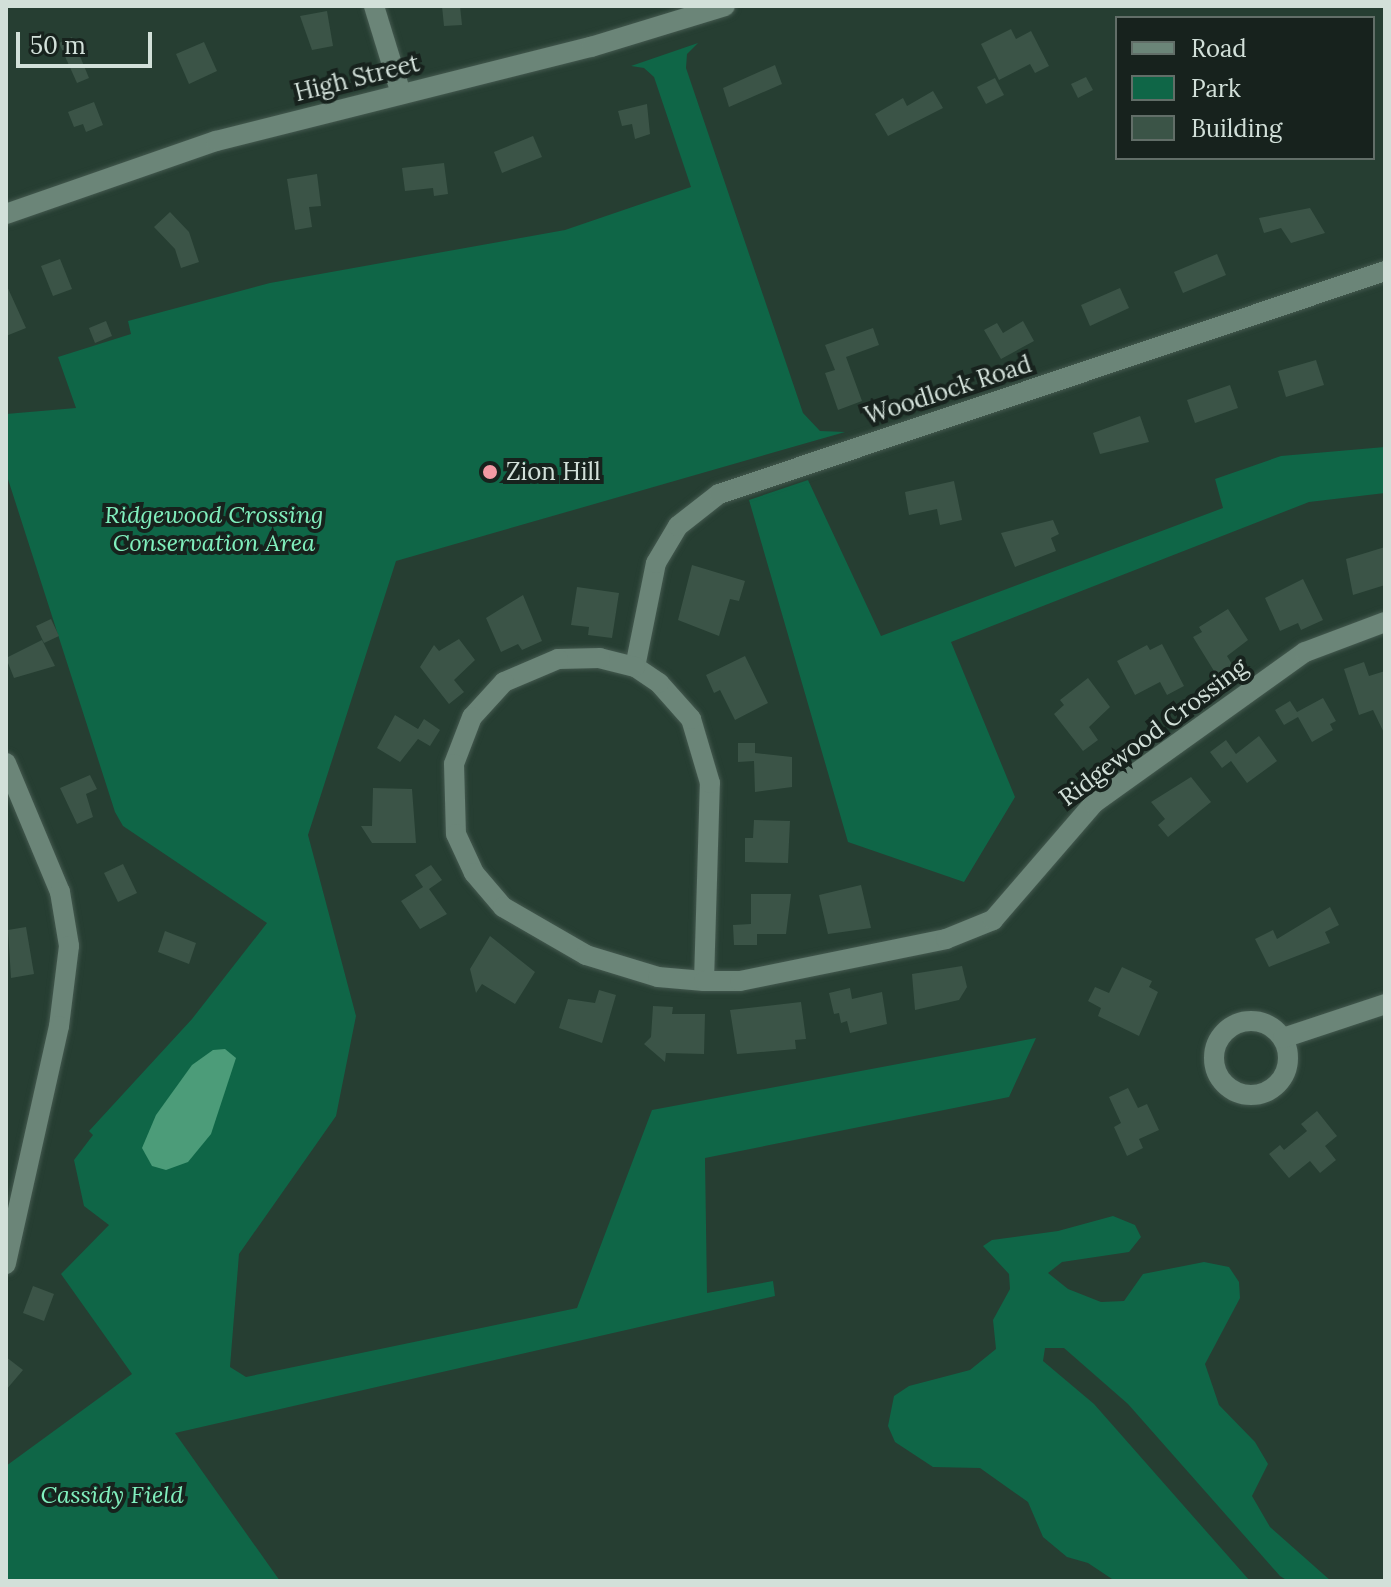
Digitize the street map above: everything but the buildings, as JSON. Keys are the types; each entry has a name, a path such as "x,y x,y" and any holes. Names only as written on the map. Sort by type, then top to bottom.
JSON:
{"street":[{"path":"374,6 401,94"},
{"name":"High Street","path":"6,214 216,141 591,47 725,6"},
{"name":"Woodlock Road","path":"635,667 642,654 649,584 666,541 696,509 719,494 1385,271"},
{"name":"Ridgewood Crossing","path":"704,981 707,762 679,701 635,667 600,658 558,659 524,670 484,701 464,732 454,764 456,834 488,891 546,935 633,971 704,981 761,979 946,939 993,920 1094,803 1305,652 1385,622"},
{"path":"6,763 67,917 66,987 6,1264"},
{"path":"1283,1038 1385,1004"}],"green space":[{"name":"Ridgewood Crossing Conservation Area","path":"698,43 687,54 686,68 803,413 820,431 845,432 396,561 308,835 356,1016 336,1116 239,1254 230,1367 246,1377 577,1308 652,1110 1036,1038 1009,1097 705,1158 707,1293 773,1281 775,1296 175,1433 280,1581 6,1581 6,1466 132,1374 61,1274 109,1225 84,1206 74,1160 93,1135 89,1131 192,1019 267,923 123,826 115,812 6,473 6,414 76,408 58,357 131,334 128,321 270,283 565,230 691,187 654,77 644,68 631,66"},
{"path":"1385,447 1385,493 1309,502 951,642 1015,797 964,882 848,842 749,500 808,480 881,636 1223,508 1215,479 1281,456"},
{"path":"1113,1216 1135,1225 1141,1237 1129,1252 1062,1262 1048,1273 1068,1289 1101,1302 1124,1301 1143,1274 1204,1262 1229,1267 1239,1282 1240,1298 1205,1364 1219,1405 1255,1442 1268,1464 1252,1496 1270,1527 1331,1581 1288,1581 1280,1576 1128,1404 1064,1348 1045,1348 1043,1361 1094,1404 1250,1581 1115,1581 1088,1563 1067,1557 1043,1537 1028,1502 980,1468 933,1467 895,1442 888,1426 894,1396 909,1386 970,1370 996,1349 993,1320 1010,1289 1009,1274 983,1246 992,1240 1058,1231"}],"shaded area":[{"path":"225,1049 236,1058 211,1134 188,1162 166,1170 152,1166 142,1148 156,1115 192,1065 213,1050"}],"place":[{"name":"Zion Hill","path":"490,472"}],"park label":[{"name":"Cassidy Field","path":"112,1495"}]}
